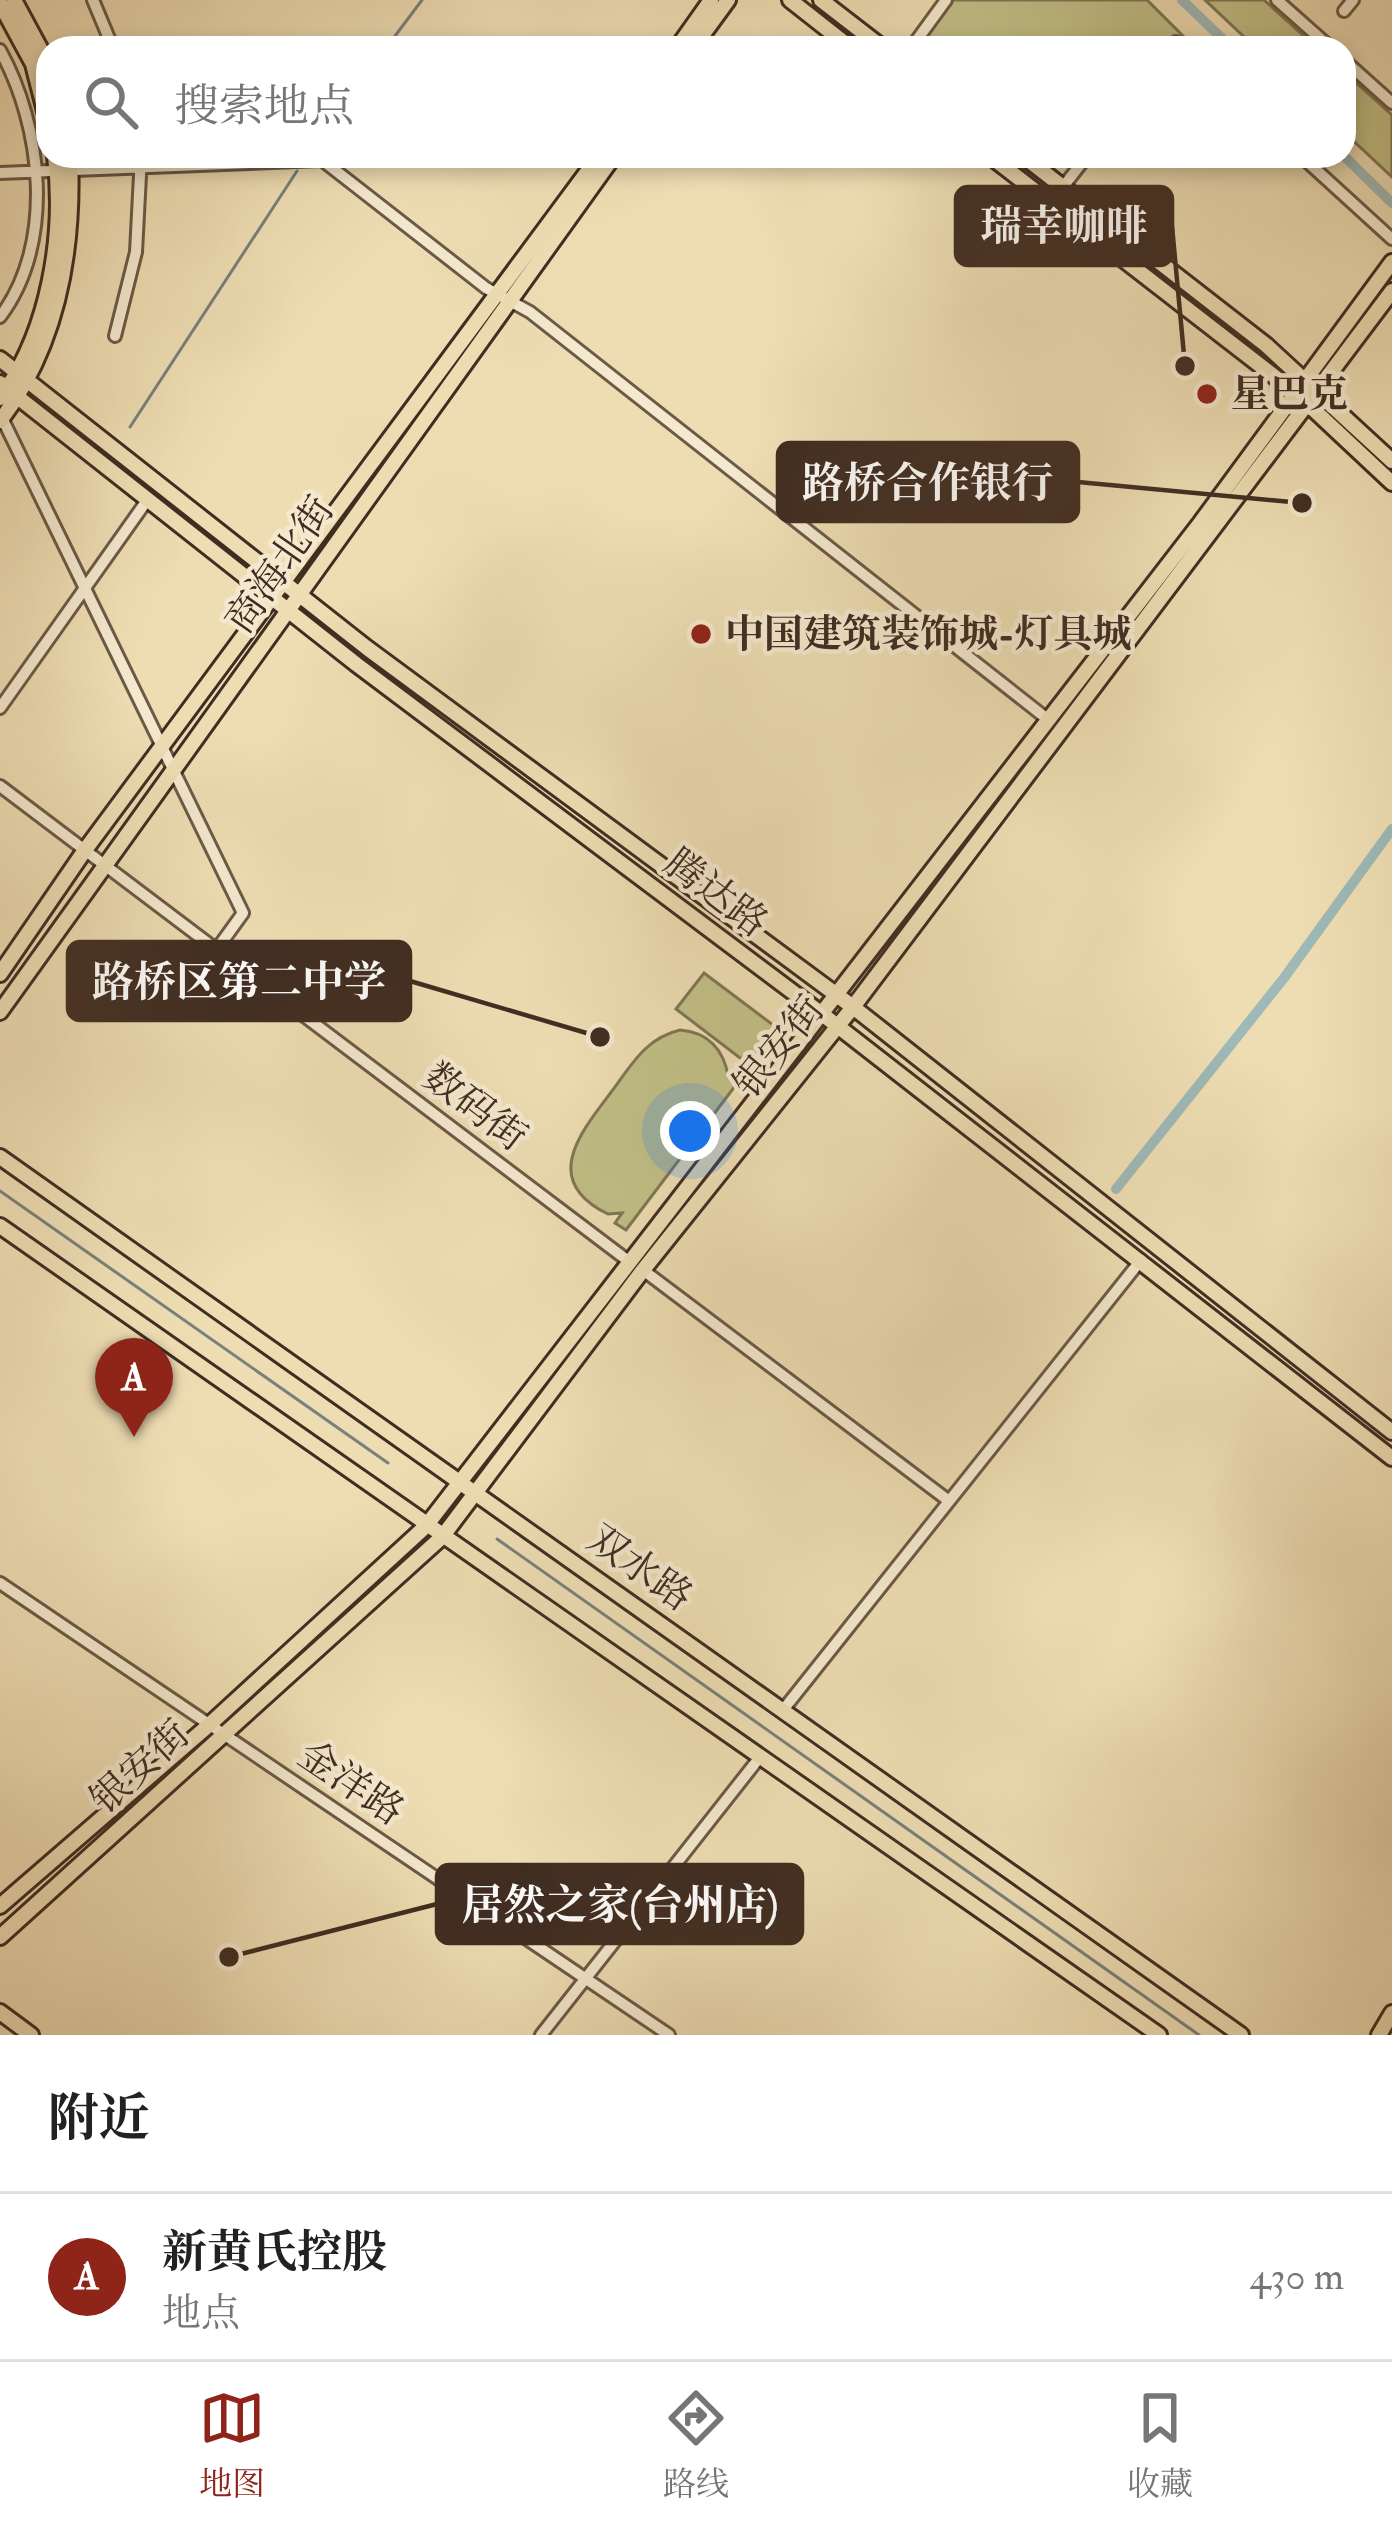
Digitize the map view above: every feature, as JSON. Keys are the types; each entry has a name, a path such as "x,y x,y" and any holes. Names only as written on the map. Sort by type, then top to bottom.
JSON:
{"main road":[{"path":"14,0 36,40"},
{"path":"686,36 711,0"},
{"path":"702,36 728,0"},
{"path":"790,0 836,36"},
{"path":"821,0 868,36"},
{"path":"0,3 36,76"},
{"path":"1,420 6,392 21,376 63,278 72,232 64,168"},
{"name":"商海北街","path":"0,1012 301,596 590,168"},
{"name":"商海北街","path":"0,974 85,850 605,168"},
{"path":"1006,168 1301,388"},
{"path":"1038,168 1301,388 1392,483"},
{"name":"银安街","path":"0,1906 209,1725 426,1526 1301,388 1392,262"},
{"name":"银安街","path":"0,1936 442,1537 643,1270 837,1028 1392,291"},
{"name":"腾达路","path":"0,359 301,596 853,1007 1392,1432"},
{"name":"腾达路","path":"6,392 822,1014 1392,1458"},
{"path":"1314,400 1392,461"},
{"name":"双水路","path":"0,1157 1241,2035"},
{"path":"0,1226 1159,2035"},
{"path":"0,2012 32,2035"},
{"path":"1379,2035 1392,2013"}],"street":[{"path":"93,0 108,36"},
{"path":"920,36 946,0"},
{"path":"1277,0 1318,36"},
{"path":"0,50 25,108 35,172 34,227 22,276 0,317"},
{"path":"1356,71 1392,103"},
{"path":"0,173 47,168"},
{"path":"115,336 136,253 141,168"},
{"path":"333,168 1046,718"},
{"path":"1063,187 1078,168"},
{"path":"1314,168 1392,239"},
{"path":"1,420 243,913 217,949"},
{"path":"0,708 148,500"},
{"name":"数码街","path":"0,786 627,1260"},
{"path":"783,1710 1141,1260"},
{"path":"643,1270 950,1501"},
{"name":"金洋路","path":"0,1583 587,1975 669,2035"},
{"path":"541,2035 760,1757"}],"shaded area":[{"path":"951,0 1147,0 1183,36 924,36"},
{"path":"1205,0 1264,0 1304,36 1243,36"},
{"path":"1356,83 1392,115 1392,177 1356,143"},
{"path":"704,973 785,1034 757,1071 676,1009"},
{"path":"680,1030 699,1034 713,1044 728,1076 740,1063 748,1069 626,1230 615,1223 622,1213 608,1214 575,1187 572,1156 588,1123 633,1062 658,1039"}],"waterway":[{"path":"395,36 422,0"},
{"path":"1182,0 1220,36"},
{"path":"1356,168 1392,203"},
{"path":"130,427 297,171"},
{"path":"1116,1189 1284,978 1392,829"},
{"path":"0,1191 388,1463"},
{"path":"497,1539 1199,2035"}],"place":[{"name":"瑞幸咖啡","path":"1185,366"},
{"name":"星巴克","path":"1207,394"},
{"name":"路桥合作银行","path":"1302,503"},
{"name":"中国建筑装饰城-灯具城","path":"701,634"},
{"name":"路桥区第二中学","path":"600,1037"},
{"name":"新黄氏控股","path":"134,1437"},
{"name":"居然之家(台州店)","path":"229,1957"}]}
